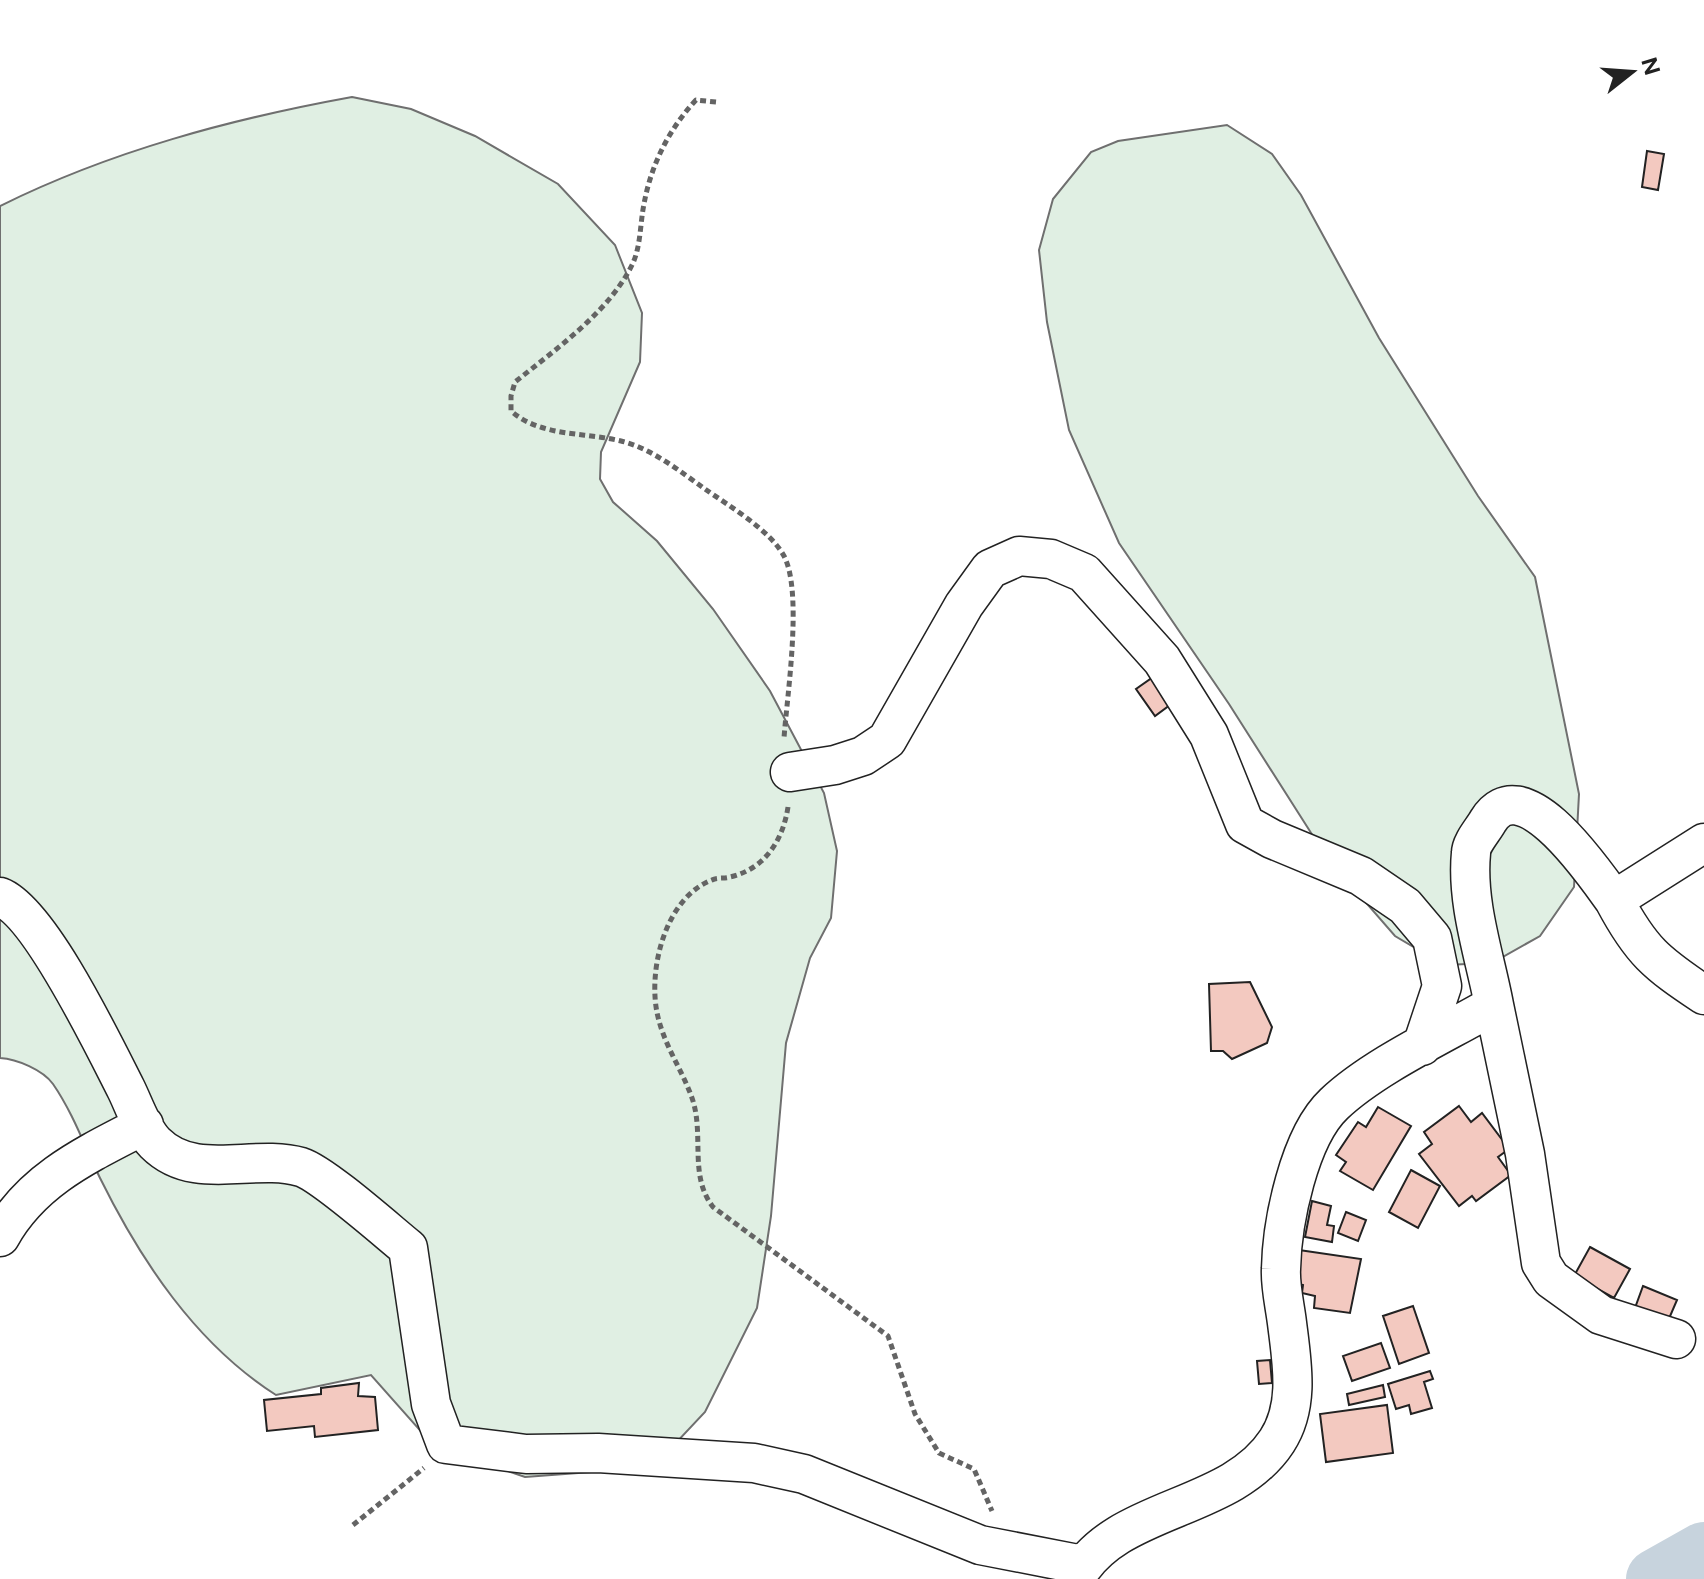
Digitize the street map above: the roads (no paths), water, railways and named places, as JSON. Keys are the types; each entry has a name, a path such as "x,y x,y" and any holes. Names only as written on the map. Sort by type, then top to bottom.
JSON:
{"street":[{"path":"790,772 835,765 863,756 887,740 964,605 990,569 1019,556 1051,559 1084,573 1162,660 1209,735 1245,824 1272,839 1361,876 1405,906 1432,938 1442,986 1422,1046"},
{"path":"1676,1339 1601,1315 1551,1279 1541,1263 1525,1154 1476,919 1470,850 1492,815 1505,807 1519,805 1543,817 1589,864 1614,900 1636,941 1648,955 1704,995"},
{"path":"1614,900 1704,843"},
{"path":"0,897 34,929 82,1003 154,1142 177,1158 212,1166 274,1162 304,1168 408,1248 431,1404 446,1444 526,1454 598,1453 754,1463 804,1474 980,1545 1079,1572 1126,1531 1233,1483 1276,1441 1288,1418 1294,1375 1280,1270 1291,1201 1306,1147 1333,1105 1422,1046 1494,1005"},
{"path":"0,1237 38,1188 64,1167 144,1125"}],"waterway":[{"path":"1656,1579 1704,1552"}]}
